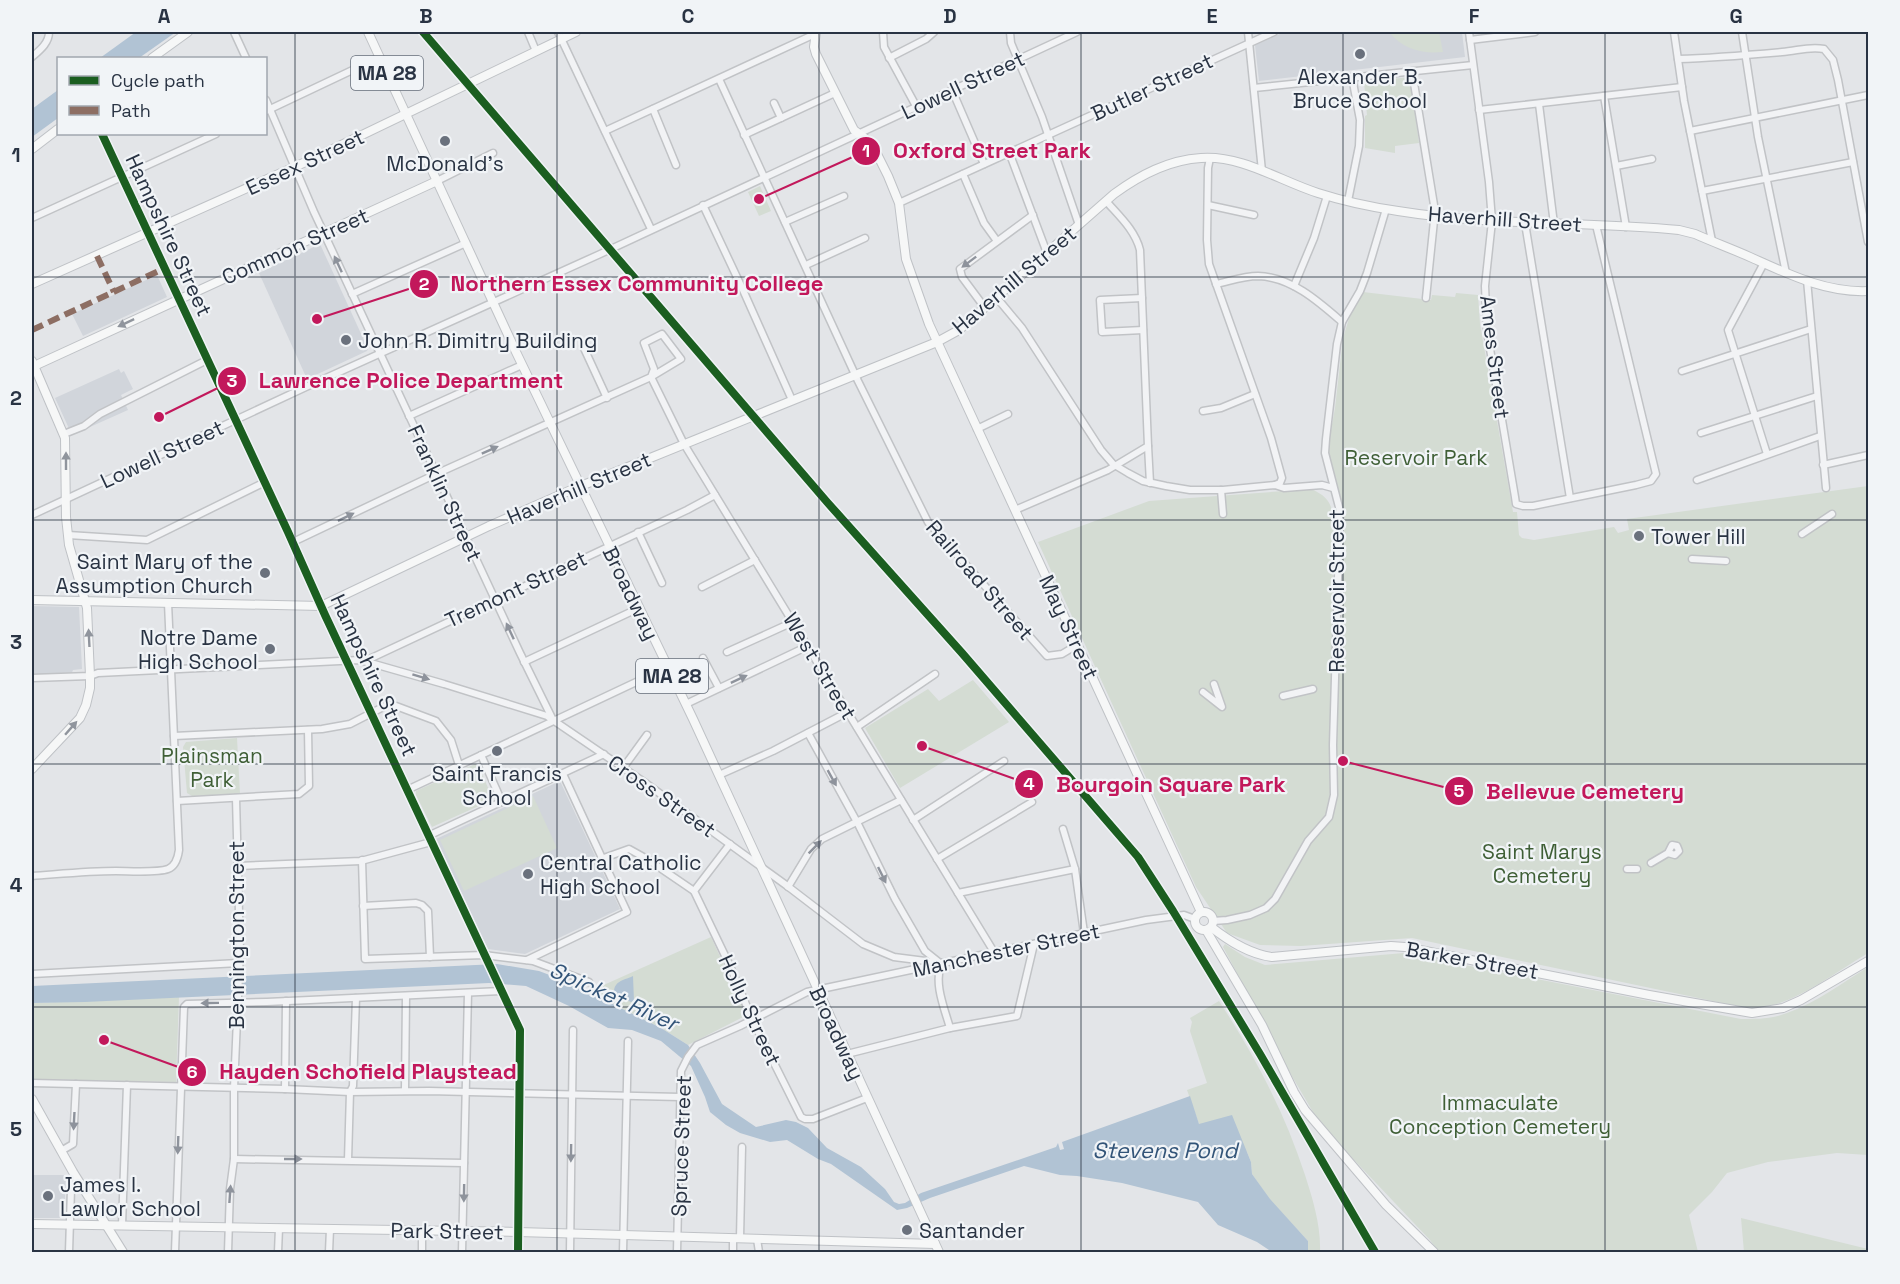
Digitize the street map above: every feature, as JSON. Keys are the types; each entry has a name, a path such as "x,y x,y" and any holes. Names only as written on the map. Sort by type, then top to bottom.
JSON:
{"main road":[{"path":"153,57 188,32"},
{"name":"Broadway","path":"368,32 493,303 686,704 939,1252"},
{"name":"Essex Street","path":"32,284 406,115 536,51 560,35 576,32"},
{"name":"May Street","path":"816,33 814,47 816,54 835,93 854,130 870,142 880,157 899,203 906,259 937,342 1077,645 1198,916"},
{"path":"32,149 57,130"},
{"name":"Haverhill Street","path":"32,600 321,606 580,486 937,342 959,330 1133,180 1152,170 1183,160 1210,158 1227,160 1327,196 1386,209 1492,221 1679,230 1826,287 1869,291"},
{"name":"Common Street","path":"32,365 437,182"},
{"path":"32,365 64,434 68,535 71,556 87,608 90,676 86,705 80,718 32,769"},
{"path":"1210,926 1197,928 1198,916 1209,914 1210,926 1305,1110 1386,1205 1434,1252"},
{"name":"Barker Street","path":"1210,926 1225,938 1259,955 1272,957 1391,946 1405,947 1738,1011 1758,1012 1783,1008 1869,961"},
{"path":"32,1099 123,1252"},
{"name":"Park Street","path":"32,1224 518,1232 935,1244"}],"street":[{"path":"32,57 49,38 49,32"},
{"path":"234,32 246,57"},
{"path":"528,32 536,51"},
{"path":"883,32 884,47 916,106"},
{"path":"889,58 926,39 934,32"},
{"path":"1010,32 1011,43 1042,117 1079,225"},
{"name":"Lowell Street","path":"32,515 1077,32"},
{"path":"1248,32 1262,171"},
{"name":"Butler Street","path":"899,203 1274,32"},
{"name":"Ames Street","path":"1469,32 1492,221 1485,286 1487,331 1516,504 1533,506 1570,498"},
{"path":"1470,40 1535,32"},
{"path":"1674,32 1682,87 1712,241"},
{"path":"1742,32 1766,179 1786,273"},
{"path":"605,131 816,33"},
{"path":"560,35 651,229"},
{"path":"1678,59 1786,52 1813,46 1824,49 1833,60 1869,242"},
{"path":"267,110 380,57"},
{"path":"1254,88 1473,65"},
{"path":"1412,71 1436,216 1426,298"},
{"path":"1348,201 1359,146 1360,120 1352,77"},
{"path":"719,79 856,375"},
{"path":"1479,110 1682,87"},
{"path":"952,90 984,164"},
{"path":"744,135 835,93"},
{"path":"1690,131 1869,94"},
{"path":"1604,96 1626,227"},
{"path":"774,103 781,117"},
{"path":"1539,104 1554,224"},
{"path":"653,109 676,165"},
{"name":"Franklin Street","path":"267,110 524,662 554,721"},
{"name":"Hampshire Street","path":"102,135 521,1034 518,1252"},
{"path":"32,218 214,135"},
{"path":"1009,152 1047,253"},
{"name":"Common Street","path":"437,182 493,153"},
{"path":"997,298 1022,328 1101,450 1115,465 1150,483 1190,490 1221,490 1280,483 1282,478 1271,438 1216,284 1207,252 1210,158"},
{"path":"1616,166 1652,159"},
{"path":"1702,191 1853,162"},
{"path":"963,174 984,223 998,241"},
{"path":"785,222 844,196"},
{"path":"1294,286 1314,238 1327,196"},
{"path":"1106,201 1131,230 1138,243 1141,258 1150,483"},
{"path":"703,205 792,400"},
{"path":"1208,205 1254,215"},
{"name":"Reservoir Street","path":"1210,926 1266,908 1275,898 1308,841 1329,817 1334,795 1333,745 1340,511 1325,453 1337,344 1342,322 1368,273 1386,209"},
{"path":"985,308 962,277 960,269 1033,215"},
{"path":"1526,223 1570,498 1651,481 1656,474 1596,225"},
{"path":"806,265 865,238"},
{"path":"352,294 466,243"},
{"path":"1764,263 1728,330 1767,454"},
{"path":"1216,284 1256,276 1280,281 1294,286 1311,297 1342,322"},
{"path":"1807,280 1826,488"},
{"path":"1142,298 1100,300 1102,332 1143,330"},
{"path":"1682,371 1811,329"},
{"name":"West Street","path":"651,377 681,359 662,334 644,343 654,369 651,377 684,444 994,952"},
{"path":"583,346 607,398"},
{"path":"64,434 84,426 99,414 207,360"},
{"path":"409,416 522,364"},
{"name":"Railroad Street","path":"856,375 918,505 933,529 1047,656 1062,654 1077,645"},
{"path":"293,542 436,474 651,377"},
{"path":"1203,411 1221,408 1256,394"},
{"path":"1701,433 1817,396"},
{"path":"977,429 1008,414"},
{"path":"1697,480 1820,436"},
{"path":"1015,510 1115,465 1148,446"},
{"path":"1823,465 1869,455"},
{"path":"68,535 147,540 265,482"},
{"path":"1275,485 1284,489 1322,485 1333,488"},
{"path":"1221,490 1223,514"},
{"name":"Tremont Street","path":"32,678 90,676 98,673 172,668 364,661 715,495"},
{"path":"1802,534 1832,514"},
{"path":"638,532 662,583"},
{"path":"1692,559 1726,561"},
{"path":"702,587 755,560"},
{"path":"32,876 160,870 169,869 174,865 179,850 168,603"},
{"path":"524,662 639,608"},
{"path":"727,652 793,622"},
{"path":"686,704 808,646"},
{"path":"703,658 720,688"},
{"name":"Cross Street","path":"364,661 547,717 604,754 730,844 863,944 894,957 941,963"},
{"path":"407,790 668,667"},
{"path":"857,727 935,674"},
{"path":"1203,692 1222,707 1214,684"},
{"path":"1282,696 1313,689"},
{"path":"174,736 341,727 387,705 396,706 436,721 451,740 459,765"},
{"path":"719,775 848,712"},
{"path":"177,801 299,794 309,786 308,730"},
{"path":"808,733 857,822 895,899 925,951 941,963 937,974 939,990 950,1028"},
{"path":"623,768 647,735"},
{"path":"238,866 362,860 430,839 604,754"},
{"path":"481,755 502,802"},
{"path":"913,820 1004,761"},
{"path":"527,960 627,912 563,774"},
{"name":"Bennington Street","path":"228,1252 230,1189 234,1159 234,1088 239,963 236,798"},
{"path":"788,887 811,849 822,839 901,800"},
{"path":"937,859 1032,802"},
{"path":"1063,829 1075,869 1084,933"},
{"path":"601,859 628,849 694,891 730,844"},
{"path":"1651,863 1668,853"},
{"path":"362,860 365,959 430,957 527,960 547,965 589,982"},
{"path":"958,894 1075,869"},
{"path":"1627,869 1637,869"},
{"name":"Holly Street","path":"694,891 730,966 752,1019 801,1117 813,1119 867,1098"},
{"path":"363,906 416,903 422,905 428,911 430,957"},
{"name":"Manchester Street","path":"697,1045 817,989 1084,933 1176,916 1198,916"},
{"path":"847,1054 950,1028 1017,1016 1034,944"},
{"path":"32,974 239,963"},
{"path":"175,1252 184,1007 187,1004 406,996 500,989"},
{"path":"462,1252 468,993"},
{"path":"405,1090 406,996"},
{"path":"348,1160 356,998"},
{"path":"285,1089 286,1001"},
{"path":"570,1252 573,1030"},
{"path":"623,1252 628,1041"},
{"name":"Spruce Street","path":"677,1252 681,1071 697,1045"},
{"path":"32,1083 350,1092 405,1090 680,1097"},
{"path":"62,1152 74,1144 76,1084"},
{"path":"122,1225 127,1085"},
{"path":"733,1252 736,1238 742,1146"},
{"path":"234,1159 464,1163"},
{"path":"69,1252 71,1187 79,1181"},
{"path":"278,1252 279,1228"},
{"path":"329,1252 330,1229"},
{"path":"422,1231 422,1252"},
{"path":"757,1239 759,1252"}],"shaded area":[{"name":"Alexander B. Bruce School","path":"1284,32 1462,32 1465,57 1259,81 1255,45"},
{"path":"320,244 368,349 307,379 259,273"},
{"path":"157,275 167,297 83,336 72,314"},
{"path":"119,369 121,373 124,371 133,389 121,395 128,410 72,435 55,398"},
{"path":"32,606 79,607 82,669 73,670 71,675 32,676"},
{"name":"Central Catholic High School","path":"560,781 620,909 525,954 488,949 436,839"},
{"name":"James I. Lawlor School","path":"32,1175 66,1175 64,1218 32,1218"}],"green space":[{"path":"1389,32 1439,32 1443,52 1413,49 1400,43"},
{"path":"1410,77 1419,143 1395,146 1395,153 1365,148 1365,116 1367,115 1364,82"},
{"path":"760,186 771,211 759,216 748,192"},
{"path":"1363,292 1431,300 1432,295 1455,297 1456,293 1478,295 1480,324 1513,512 1517,512 1519,535 1522,538 1534,540 1614,527 1618,533 1629,530 1627,519 1868,486 1868,953 1791,999 1755,1008 1412,938 1301,946 1260,945 1227,933 1196,887 1038,542 1149,501 1311,489 1325,497 1333,513 1332,636 1341,635 1343,516 1328,458 1328,447 1343,338 1351,312"},
{"path":"973,680 1009,722 900,788 865,728 928,689 939,701"},
{"name":"Plainsman Park","path":"237,738 240,794 192,796 187,793 183,747 186,742"},
{"path":"475,764 479,767 492,800 432,827 416,791"},
{"path":"533,796 557,848 464,891 440,840"},
{"path":"711,937 747,1015 688,1045 661,1028 588,992"},
{"name":"Immaculate Conception Cemetery","path":"1225,944 1245,957 1265,965 1404,953 1741,1019 1770,1018 1798,1009 1868,967 1868,1155 1837,1153 1768,1162 1727,1173 1689,1215 1698,1252 1439,1252 1320,1124 1223,947"},
{"path":"179,997 176,1082 34,1079 32,1077 32,1003"},
{"path":"1219,1001 1257,1064 1288,1129 1314,1203 1320,1252 1308,1252 1308,1241 1270,1200 1252,1174 1247,1152 1199,1124 1187,1090 1207,1083 1190,1031 1192,1022 1190,1018"},
{"path":"1741,1218 1868,1249 1868,1252 1744,1252"}],"water":[{"path":"136,32 176,32 140,57 101,57"},
{"path":"57,91 57,119 32,137 32,109"},
{"name":"Stevens Pond","path":"497,964 539,971 568,982 661,1028 688,1045 722,1104 756,1127 786,1120 808,1128 827,1148 861,1167 885,1189 894,1202 899,1204 921,1193 1056,1147 1058,1143 1060,1150 1064,1149 1062,1142 1190,1096 1199,1124 1232,1115 1251,1162 1252,1174 1270,1199 1308,1241 1308,1252 1272,1252 1257,1242 1218,1225 1198,1202 1122,1183 1060,1175 1024,1166 897,1210 831,1164 818,1159 787,1140 770,1142 740,1133 726,1125 710,1112 691,1066 661,1041 632,1030 608,1028 569,1006 526,986 489,983 32,1003 32,986"},
{"path":"633,976 634,1001 631,1002 614,995 617,984"}],"marked path":[{"path":"97,256 114,292"},
{"path":"32,330 165,268"}],"cycle path":[{"path":"423,32 827,502 962,653 1138,857 1260,1054 1375,1252"},
{"path":"102,135 520,1030 518,1252"}],"place":[{"name":"Alexander B. Bruce School","path":"1360,54"},
{"name":"McDonald's","path":"445,141"},
{"name":"Oxford Street Park","path":"759,199"},
{"name":"Northern Essex Community College","path":"317,319"},
{"name":"John R. Dimitry Building","path":"346,340"},
{"name":"Lawrence Police Department","path":"159,417"},
{"name":"Tower Hill","path":"1639,536"},
{"name":"Saint Mary of the Assumption Church","path":"265,573"},
{"name":"Notre Dame High School","path":"270,649"},
{"name":"Bourgoin Square Park","path":"922,746"},
{"name":"Saint Francis School","path":"497,751"},
{"name":"Bellevue Cemetery","path":"1343,761"},
{"name":"Central Catholic High School","path":"528,874"},
{"name":"Hayden Schofield Playstead","path":"104,1040"},
{"name":"James I. Lawlor School","path":"48,1196"},
{"name":"Santander","path":"907,1230"}],"park label":[{"name":"Reservoir Park","path":"1416,457"},
{"name":"Saint Marys Cemetery","path":"1542,863"}],"water label":[{"name":"Spicket River","path":"614,996"}]}
